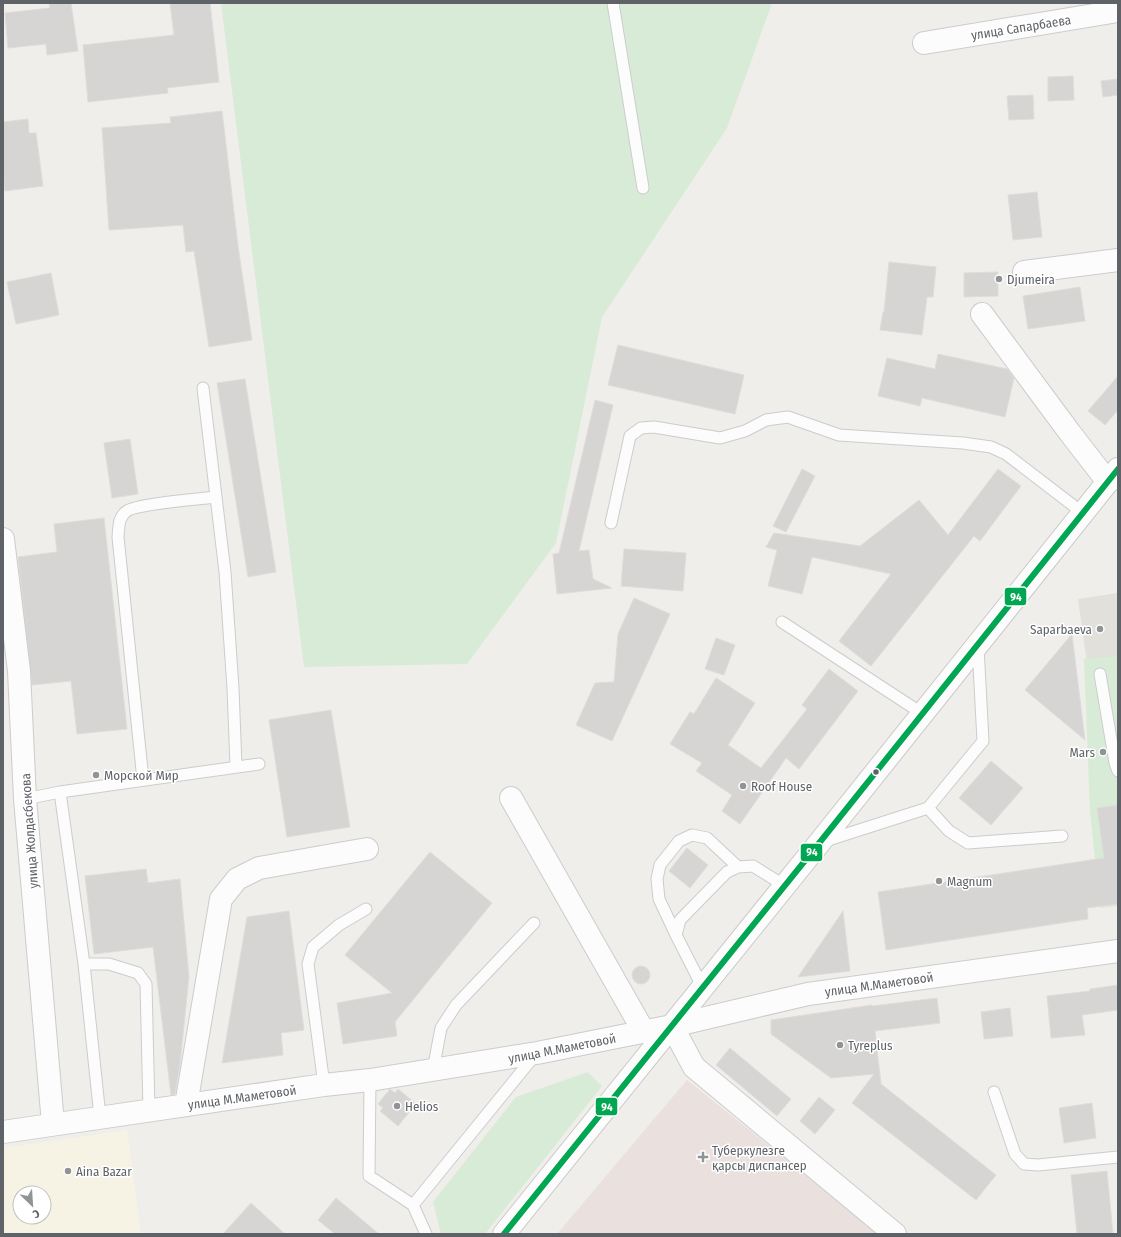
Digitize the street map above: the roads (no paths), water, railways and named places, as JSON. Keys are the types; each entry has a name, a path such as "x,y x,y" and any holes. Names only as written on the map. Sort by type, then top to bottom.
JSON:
{"street":[{"name":"улица Сапарбаева","path":"924,42 1118,11"},
{"path":"1024,272 1118,260"},
{"path":"504,1234 1083,513 1111,483 1070,433 982,314"},
{"name":"улица Жолдасбекова","path":"3,538 19,671 25,800 53,1124"},
{"path":"511,798 644,1032"},
{"path":"186,1105 221,899 237,879 259,868 367,849"},
{"name":"улица М.Маметовой","path":"3,1132 433,1070 537,1053 644,1032 808,994 1118,951"},
{"path":"672,1026 694,1067 895,1234"}],"lane":[{"path":"614,3 643,188"},
{"path":"203,388 225,580 233,688 236,766"},
{"path":"611,523 630,436 641,428 654,427 720,438 745,431 766,420 788,417 839,436 963,443 991,447 1006,454 1083,513"},
{"path":"143,780 118,537 120,520 127,510 149,505 216,497"},
{"path":"782,622 923,714"},
{"path":"820,842 928,808 983,741 978,644"},
{"path":"1100,674 1118,771"},
{"path":"25,800 60,792 236,766 259,764"},
{"path":"60,792 84,964 100,1117"},
{"path":"928,808 949,831 968,843 1062,836"},
{"path":"703,988 659,899 657,879 660,865 679,841 692,835 708,838 738,867"},
{"path":"676,936 680,920 727,872 738,867 753,866 785,886"},
{"path":"324,1085 308,964 313,947 339,925 366,910"},
{"path":"433,1070 441,1028 456,1005 534,923"},
{"path":"84,964 109,964 138,973 146,984 149,1110"},
{"path":"413,1205 537,1053"},
{"path":"370,1080 369,1176 413,1205 426,1234"},
{"path":"994,1092 1016,1154 1024,1164 1038,1165 1118,1157"}],"place":[{"name":"Djumeira","path":"999,279"},
{"name":"Saparbaeva","path":"1100,629"},
{"name":"Mars","path":"1103,752"},
{"name":"Морской Мир","path":"96,775"},
{"name":"Roof House","path":"743,786"},
{"name":"Magnum","path":"939,881"},
{"name":"Tyreplus","path":"840,1045"},
{"name":"Helios","path":"397,1106"},
{"name":"Туберкулезге қарсы диспансер","path":"703,1157"},
{"name":"Aina Bazar","path":"68,1171"}]}
